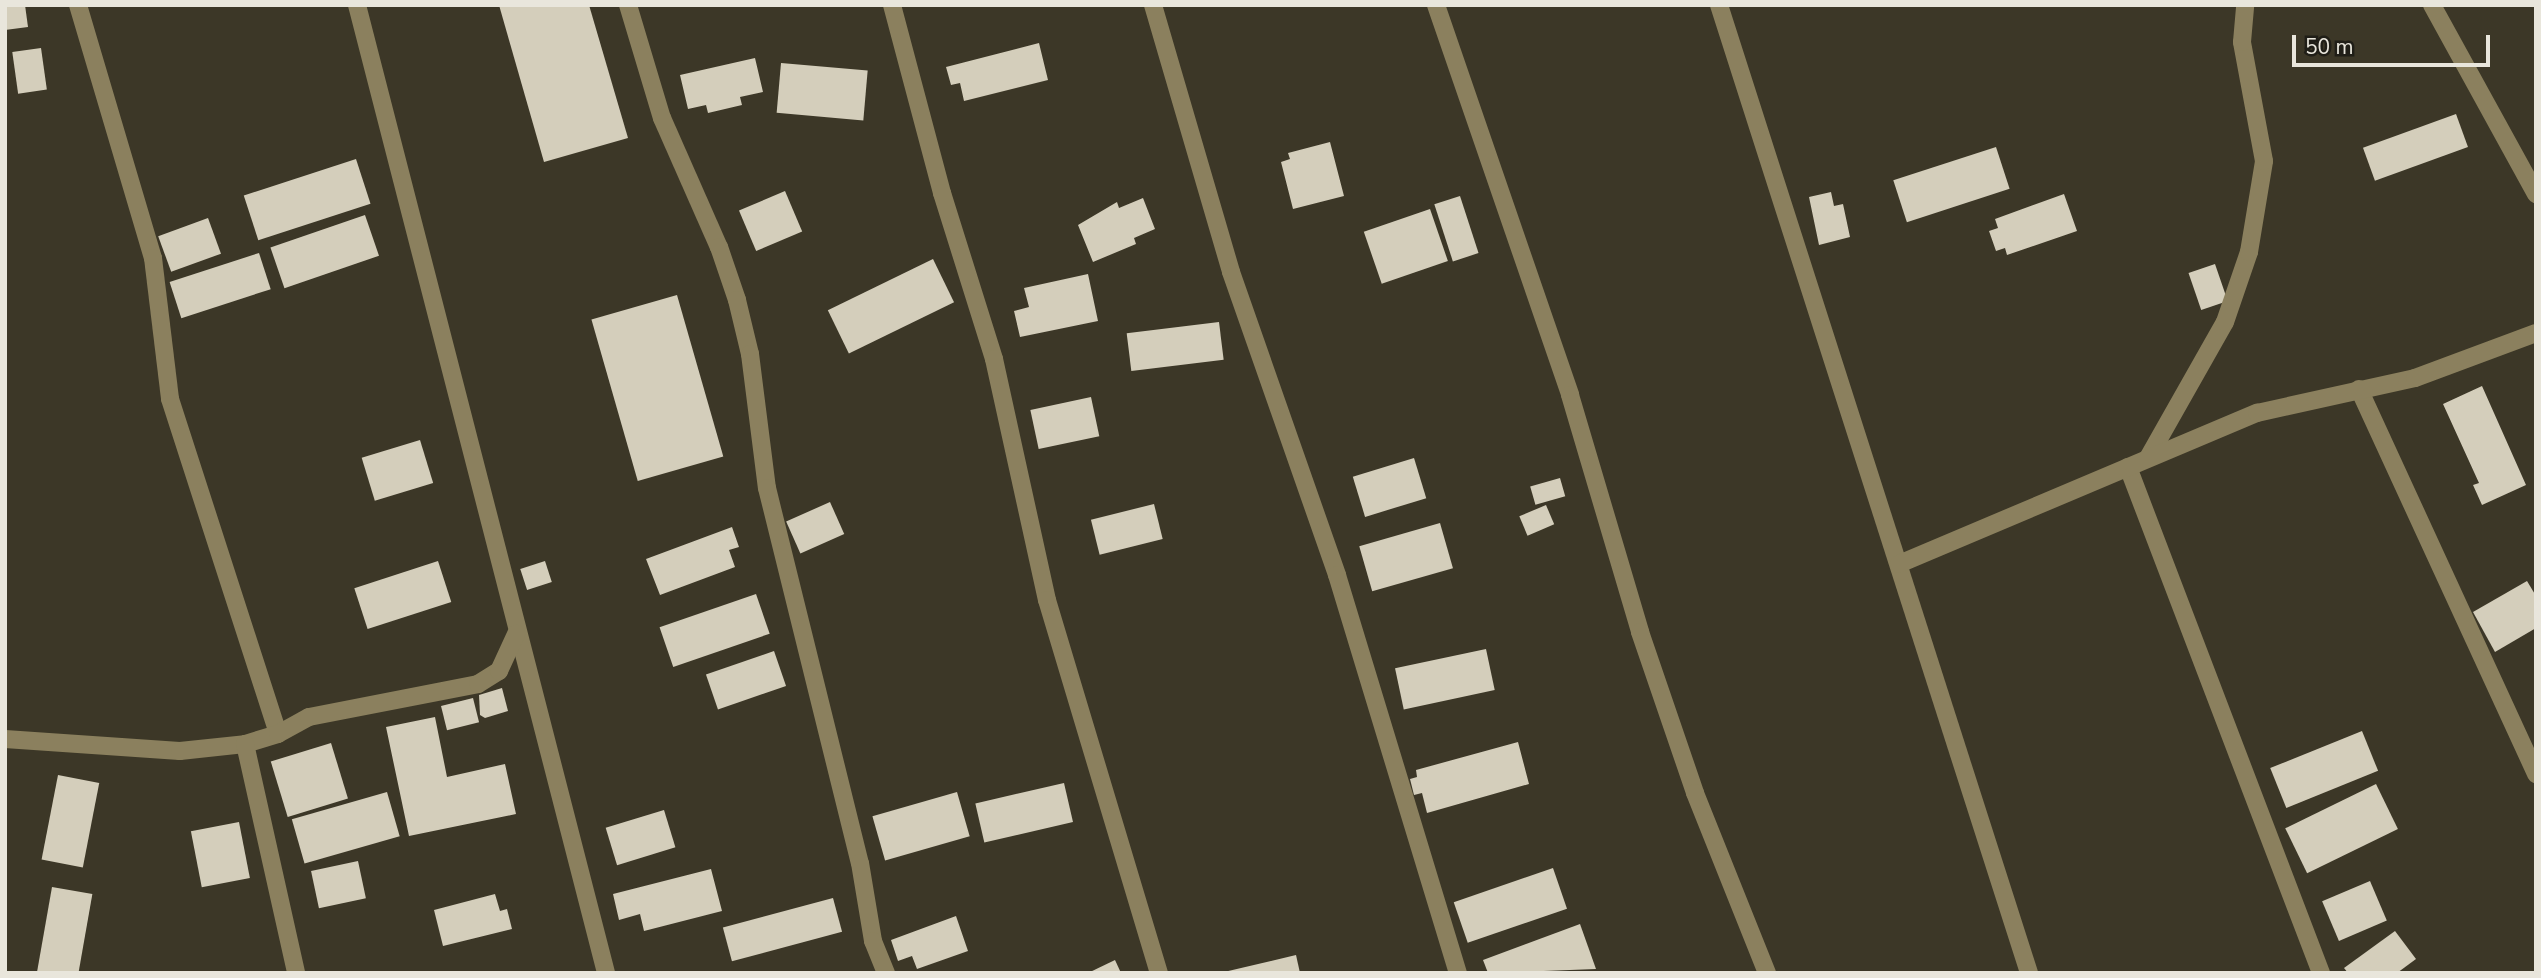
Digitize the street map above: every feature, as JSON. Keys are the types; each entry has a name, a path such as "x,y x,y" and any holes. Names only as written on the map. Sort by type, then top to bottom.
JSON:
{"street":[{"path":"78,5 153,258 170,399 278,734"},
{"path":"357,5 516,634 606,973"},
{"path":"628,5 662,118 719,247 737,300 750,354 767,488 860,863 873,941 886,973"},
{"path":"892,5 942,193 994,359 1047,600 1159,973"},
{"path":"1153,5 1231,272 1337,575 1458,973"},
{"path":"1436,5 1570,395 1640,632 1691,781 1768,973"},
{"path":"1718,5 2029,973"},
{"path":"2148,458 2225,321 2249,252 2264,161 2242,42 2245,5"},
{"path":"2432,5 2536,194"},
{"path":"1899,564 2258,413 2415,378 2536,333"},
{"path":"2359,389 2536,774"},
{"path":"2129,467 2321,973"},
{"path":"5,739 180,751 245,744 278,734 309,717 478,684 499,671 516,634"},
{"path":"245,744 296,973"}],"building":[{"path":"5,5 25,5 28,27 5,30"},
{"path":"499,5 589,5 628,138 544,162"},
{"path":"1039,43 1048,80 964,101 960,83 951,85 946,67"},
{"path":"41,48 47,90 18,94 12,52"},
{"path":"755,58 763,92 740,97 742,105 708,113 706,105 688,109 680,75"},
{"path":"781,63 868,71 863,120 777,113"},
{"path":"2456,114 2468,147 2375,181 2363,148"},
{"path":"1330,142 1344,196 1293,209 1281,162 1290,159 1288,153"},
{"path":"1996,147 2010,189 1907,222 1893,180"},
{"path":"356,159 371,204 258,240 244,195"},
{"path":"785,191 802,232 756,251 739,211"},
{"path":"1831,192 1834,206 1843,204 1850,237 1819,245 1809,197"},
{"path":"2064,194 2077,231 2007,255 2005,248 1996,251 1989,231 1998,228 1995,219"},
{"path":"1460,196 1479,253 1453,261 1434,204"},
{"path":"1143,198 1155,229 1134,238 1136,244 1093,262 1078,225 1117,202 1119,208"},
{"path":"1430,209 1448,261 1382,284 1364,232"},
{"path":"365,215 379,256 284,288 270,248"},
{"path":"208,218 221,254 171,272 158,236"},
{"path":"259,253 271,289 181,318 170,282"},
{"path":"933,259 954,302 849,353 828,310"},
{"path":"2215,264 2228,301 2201,310 2189,273"},
{"path":"1088,274 1098,321 1020,337 1014,311 1029,307 1024,288"},
{"path":"677,295 723,456 638,481 591,320"},
{"path":"1219,322 1224,360 1131,371 1127,333"},
{"path":"2482,386 2526,485 2482,505 2473,485 2479,483 2443,404"},
{"path":"1091,397 1099,436 1039,449 1030,410"},
{"path":"420,440 433,483 375,501 362,458"},
{"path":"1414,458 1426,498 1365,517 1353,477"},
{"path":"1560,478 1565,496 1535,505 1530,487"},
{"path":"830,502 844,534 800,553 786,522"},
{"path":"1154,504 1163,539 1100,555 1091,520"},
{"path":"1546,505 1554,524 1528,536 1519,516"},
{"path":"1440,523 1453,568 1372,591 1359,546"},
{"path":"732,527 739,547 729,550 735,567 660,595 646,559"},
{"path":"438,561 451,602 368,629 354,588"},
{"path":"545,561 552,582 527,590 520,569"},
{"path":"2527,581 2536,596 2536,628 2495,652 2473,612"},
{"path":"756,594 770,634 673,667 660,627"},
{"path":"1486,649 1495,690 1404,709 1395,668"},
{"path":"774,651 786,686 718,709 706,674"},
{"path":"502,688 508,711 485,718 480,715 479,695"},
{"path":"473,698 479,722 447,730 441,706"},
{"path":"435,717 447,777 505,764 516,814 409,836 386,727"},
{"path":"2362,731 2378,771 2286,808 2270,768"},
{"path":"1518,742 1529,784 1427,813 1422,793 1414,795 1410,779 1417,777 1416,770"},
{"path":"331,743 348,798 288,817 271,761"},
{"path":"58,775 99,783 83,867 42,859"},
{"path":"1064,783 1073,822 984,842 975,803"},
{"path":"2376,784 2398,829 2307,873 2285,828"},
{"path":"387,792 400,836 305,864 292,819"},
{"path":"957,792 970,836 885,860 872,816"},
{"path":"664,810 675,847 617,865 606,828"},
{"path":"239,822 250,878 202,887 191,831"},
{"path":"358,861 366,898 319,908 311,871"},
{"path":"1553,868 1567,909 1468,943 1454,902"},
{"path":"711,869 722,911 644,931 640,914 619,920 613,894"},
{"path":"2370,881 2387,921 2339,941 2322,901"},
{"path":"52,887 92,894 78,973 37,973"},
{"path":"495,894 500,911 507,909 512,929 443,946 434,910"},
{"path":"833,898 842,932 732,961 723,928"},
{"path":"956,916 968,951 917,969 912,956 898,961 891,940"},
{"path":"1580,924 1596,969 1488,973 1483,960"},
{"path":"2395,931 2416,959 2397,973 2348,973 2344,968"},
{"path":"1296,955 1300,973 1224,973 1224,972"},
{"path":"1115,960 1121,973 1088,973"}]}
